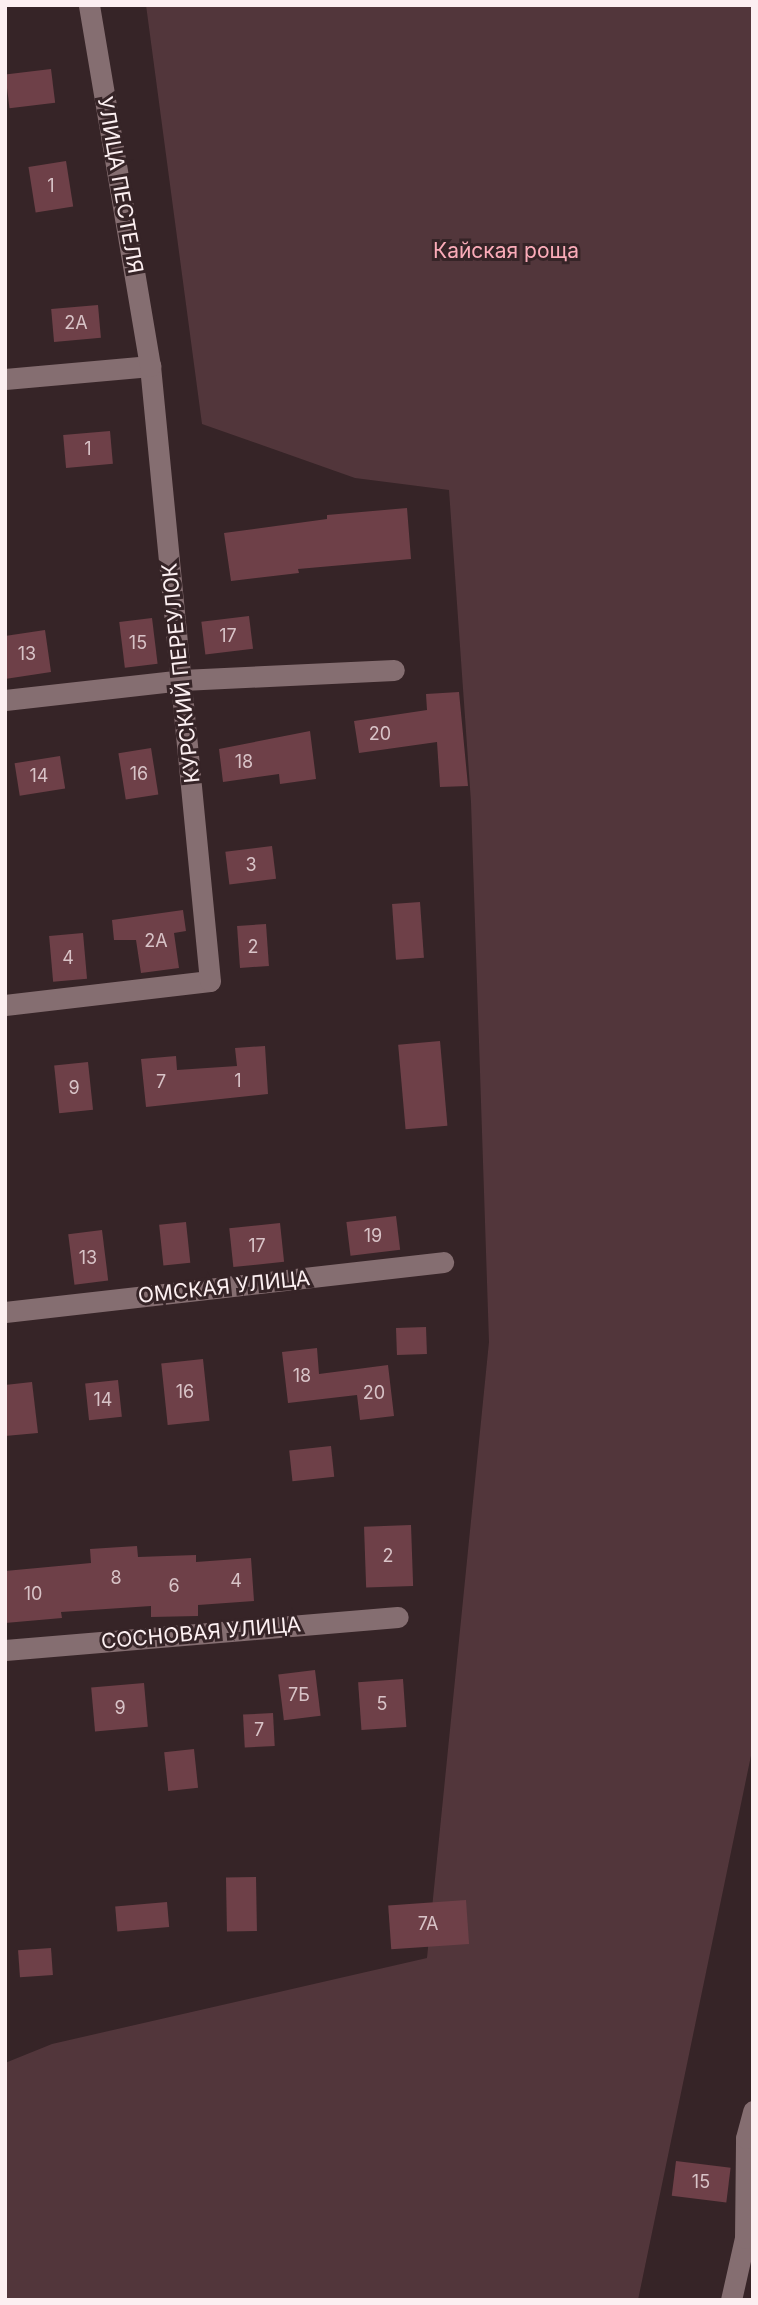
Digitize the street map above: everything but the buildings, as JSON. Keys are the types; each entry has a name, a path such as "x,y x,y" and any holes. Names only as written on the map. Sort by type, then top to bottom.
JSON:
{"street":[{"name":"УЛИЦА ПЕСТЕЛЯ","path":"89,5 150,366"},
{"path":"5,379 150,366"},
{"name":"КУРСКИЙ ПЕРЕУЛОК","path":"5,1005 210,981 150,366"},
{"path":"5,700 182,680 394,670"},
{"name":"ОМСКАЯ УЛИЦА","path":"5,1312 443,1262"},
{"name":"СОСНОВАЯ УЛИЦА","path":"5,1650 398,1617"},
{"path":"731,2300 745,2238 746,2138 753,2111"}],"green space":[{"name":"Кайская роща","path":"146,5 753,5 753,1746 638,2300 5,2300 5,2063 52,2044 427,1958 489,1342 471,802 449,490 355,478 202,424"}]}
